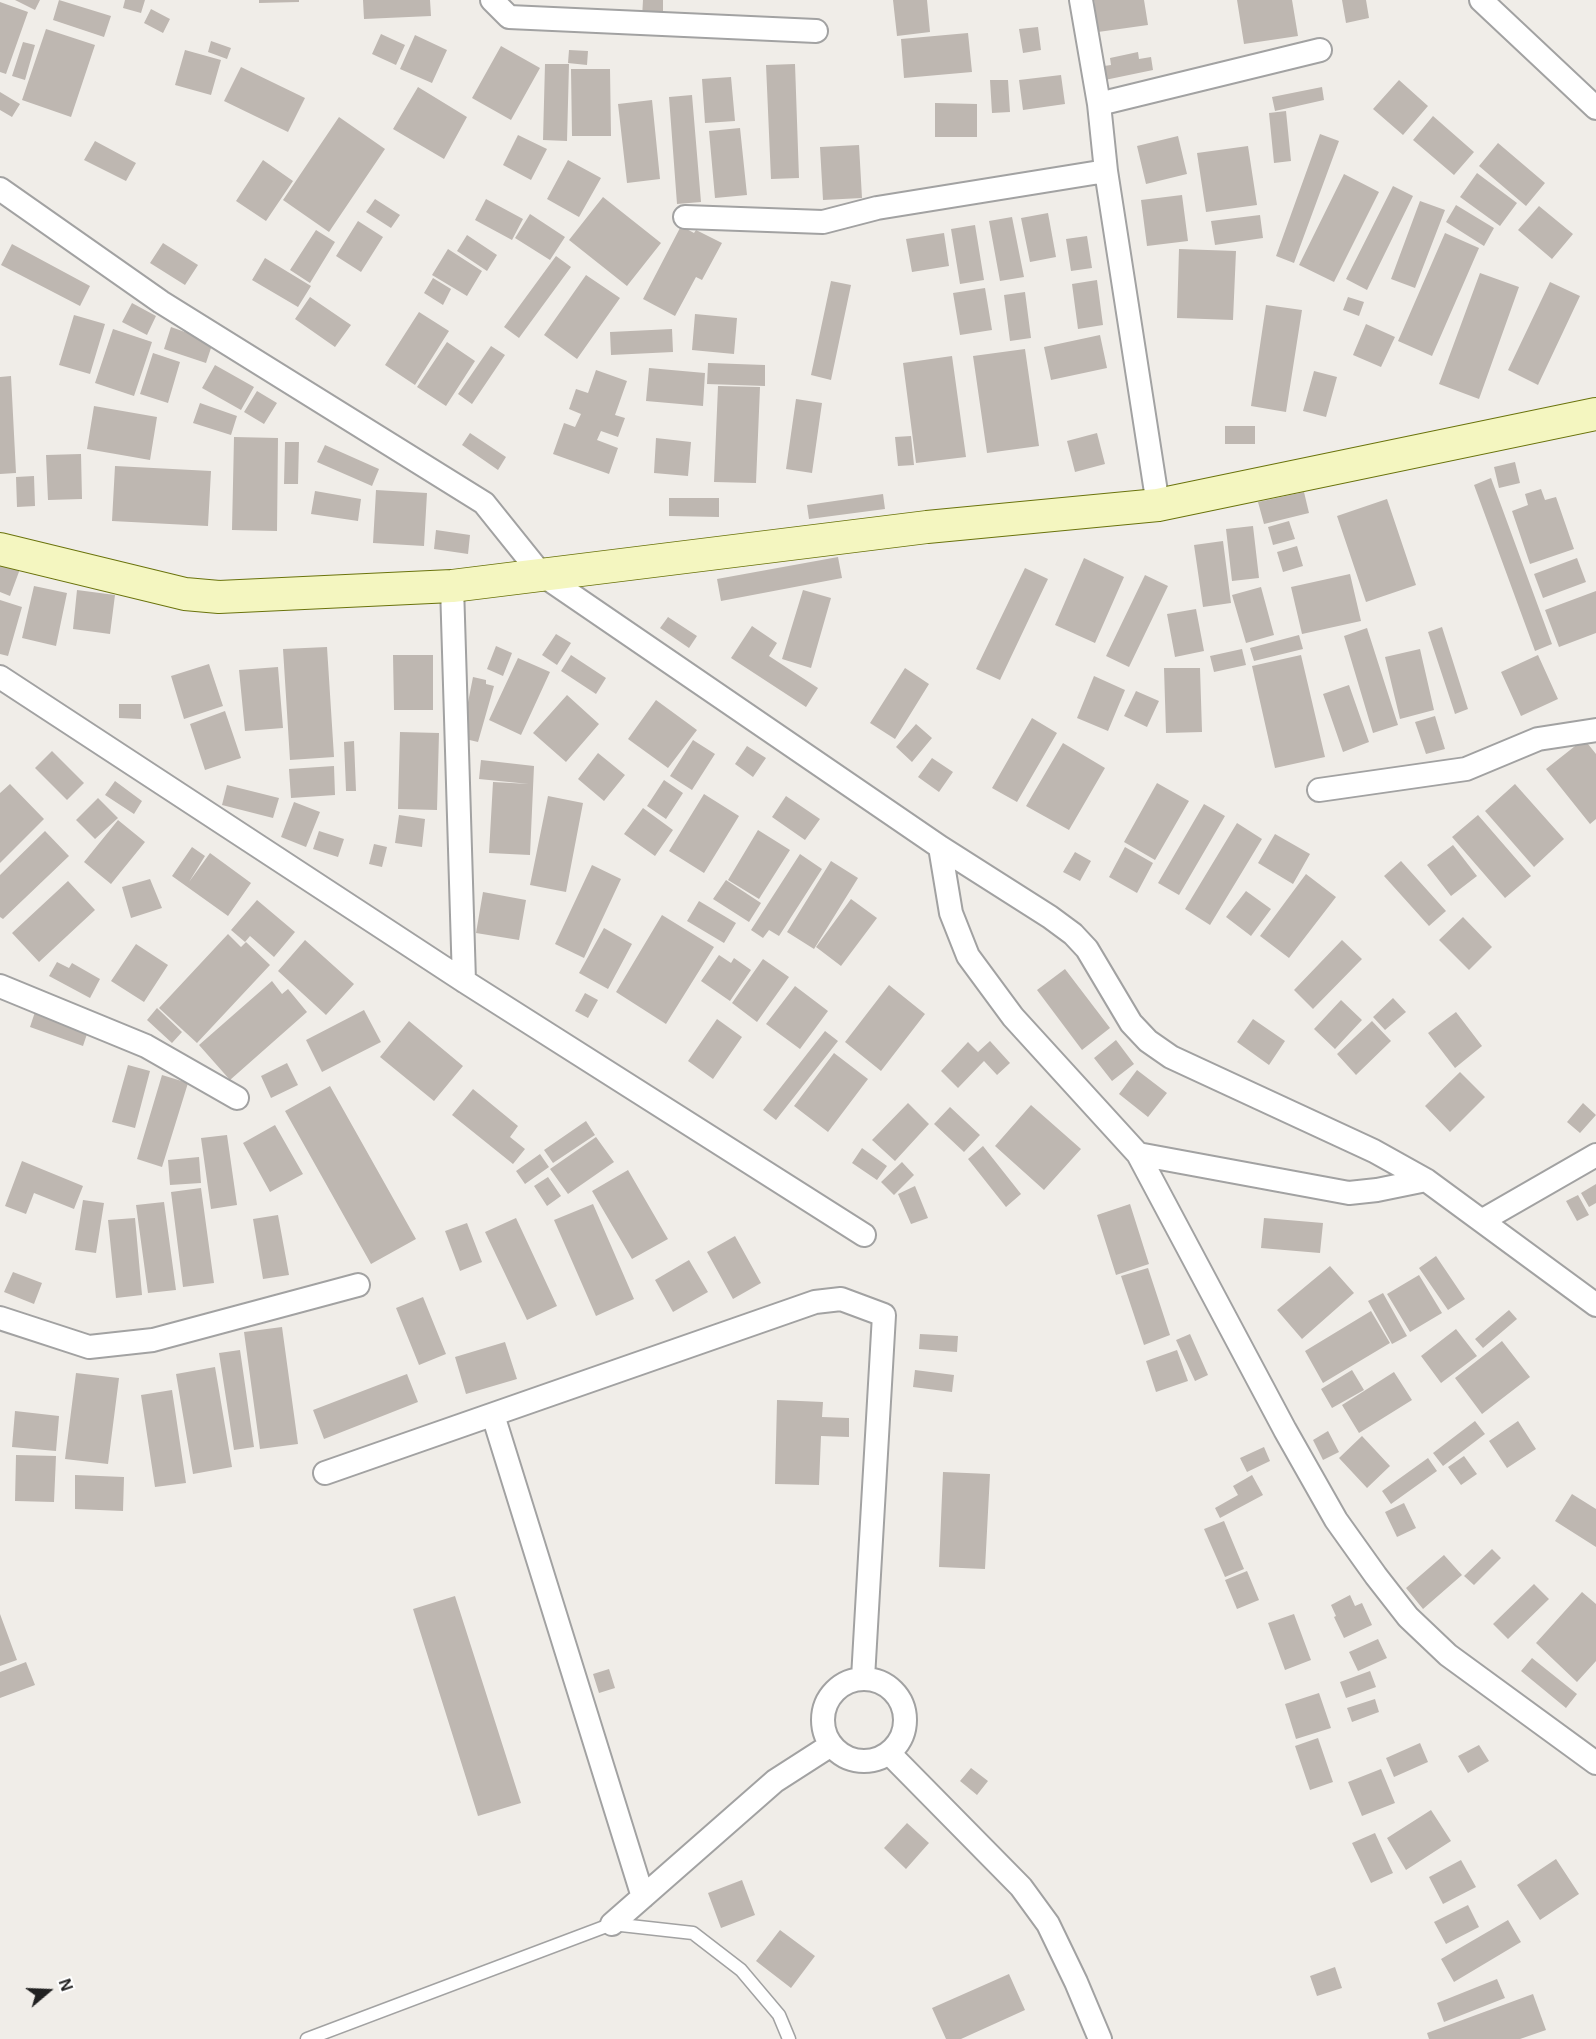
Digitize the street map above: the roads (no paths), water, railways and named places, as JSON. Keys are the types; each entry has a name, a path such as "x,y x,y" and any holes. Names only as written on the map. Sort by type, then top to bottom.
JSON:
{"main road":[{"path":"0,549 144,585 185,594 208,596 452,586 927,527 1158,505 1596,414"}],"street":[{"path":"492,0 509,17 816,30"},
{"path":"1081,0 1099,104 1106,171 1158,505"},
{"path":"1481,0 1596,108"},
{"path":"1099,104 1320,50"},
{"path":"685,217 822,222 877,208 1106,171"},
{"path":"0,189 161,302 484,503 541,574 940,848 1073,934 1087,949 1131,1023 1148,1041 1171,1057 1374,1151 1426,1180 1596,1305"},
{"path":"452,586 464,981"},
{"path":"0,676 464,981 864,1235"},
{"path":"1319,790 1466,769 1538,739 1596,730"},
{"path":"940,848 951,913 968,956 1013,1017 1138,1154 1336,1521 1408,1617 1448,1655 1596,1763"},
{"path":"0,986 146,1046 237,1098"},
{"path":"1138,1154 1349,1193 1426,1180"},
{"path":"1483,1220 1596,1155"},
{"path":"0,1318 89,1347 153,1340 358,1285"},
{"path":"325,1473 814,1302 841,1299 884,1315 863,1678"},
{"path":"493,1414 643,1897"},
{"path":"863,1678 887,1685 897,1694 903,1706 905,1718 904,1731 898,1743 889,1753 878,1759 865,1761 841,1754 831,1745 825,1734 823,1721 824,1708 830,1696 850,1680 863,1678"},
{"path":"612,1924 775,1781 831,1745"},
{"path":"889,1753 1021,1887 1048,1924 1100,2039"}],"lane":[{"path":"307,2039 612,1924 693,1933 741,1970 779,2015 789,2039"}]}
